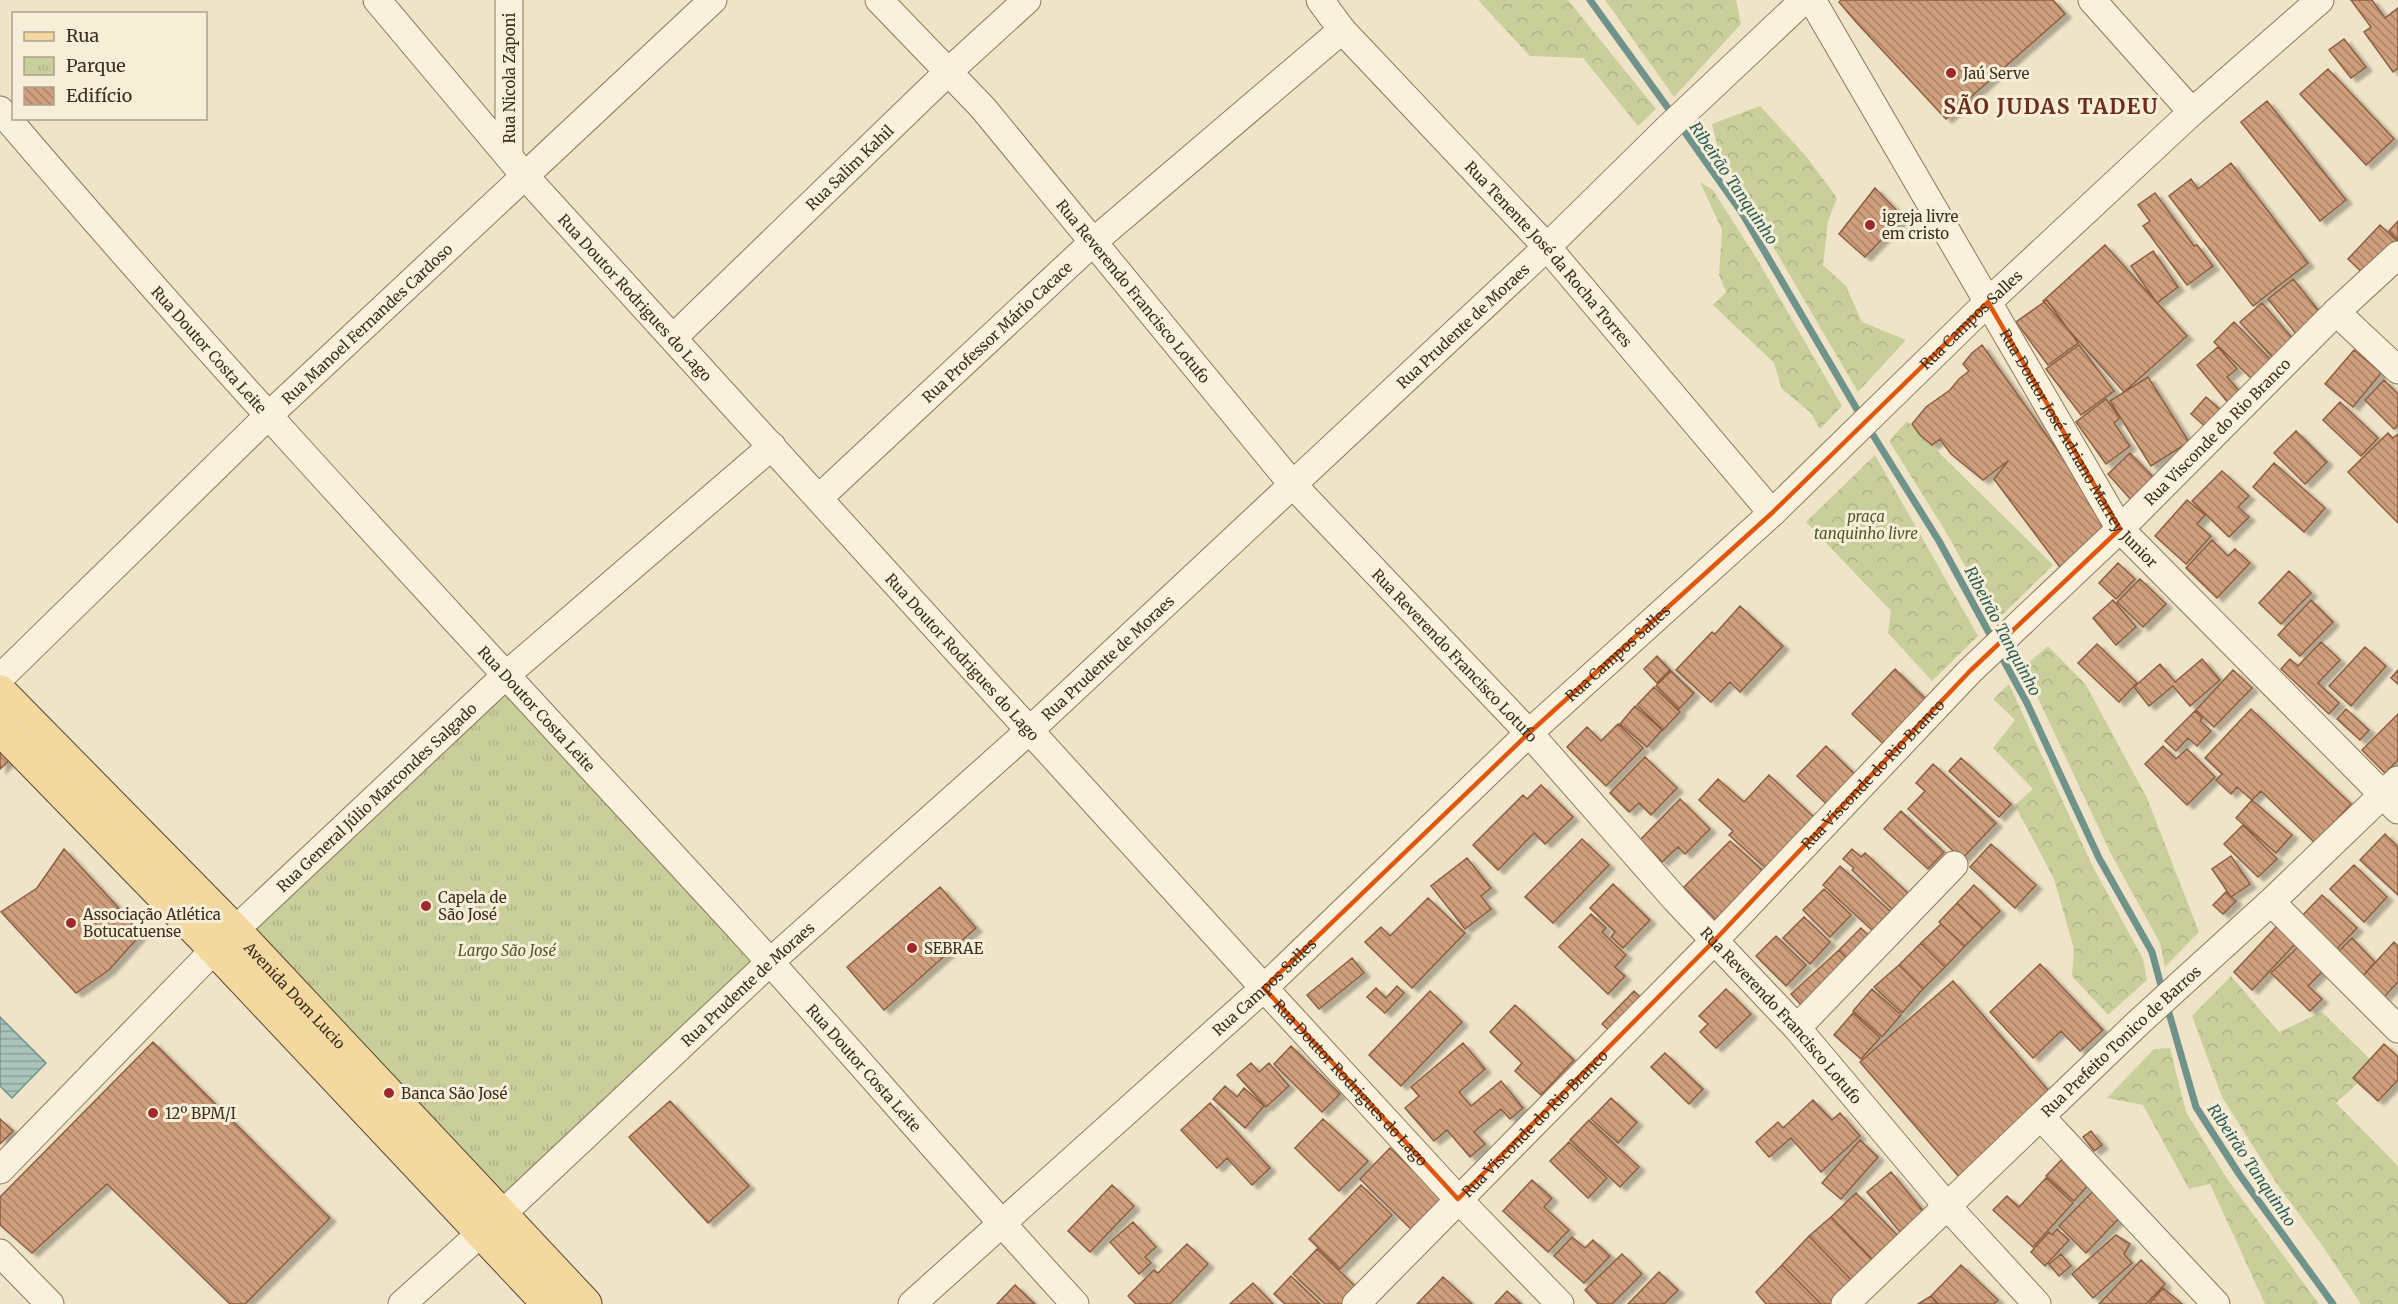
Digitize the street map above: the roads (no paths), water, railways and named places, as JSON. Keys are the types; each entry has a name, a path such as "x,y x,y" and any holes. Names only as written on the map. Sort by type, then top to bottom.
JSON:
{"main road":[{"name":"Avenida Dom Lucio","path":"0,692 225,940 491,1224 585,1304"},
{"name":"Avenida Dom Lucio","path":"0,728 225,940"},
{"name":"Avenida Dom Lucio","path":"491,1224 549,1304"}],"street":[{"name":"Rua Doutor Rodrigues do Lago","path":"376,0 517,166 1264,988 1458,1199 1560,1304"},
{"name":"Rua Nicola Zaponi","path":"509,0 517,166"},
{"name":"Rua Manoel Fernandes Cardoso","path":"0,678 268,416 517,166 713,0"},
{"name":"Rua Reverendo Francisco Lotufo","path":"879,0 983,108 1293,485 1529,733 1713,942 1797,1028 1947,1206 2037,1304"},
{"name":"Rua Salim Kahil","path":"674,337 948,72 1027,0"},
{"name":"Rua Tenente José da Rocha Torres","path":"1320,0 1342,30 1547,247 1772,513"},
{"name":"Rua Prudente de Moraes","path":"402,1304 491,1224 770,962 1030,730 1547,247 1668,128 1804,0"},
{"name":"Rua Doutor José Adriano Marrey Junior","path":"1812,0 2120,529 2393,795"},
{"path":"2092,0 2192,112"},
{"name":"Rua Campos Salles","path":"912,1304 1264,988 1529,733 1772,513 1988,302 2192,112 2320,0"},
{"name":"Rua Professor Mário Cacace","path":"820,497 1093,242 1342,30"},
{"name":"Rua Doutor Costa Leite","path":"0,110 116,246 268,416 770,962 1001,1224 1075,1304"},
{"name":"Rua Visconde do Rio Branco","path":"1356,1304 1713,942 1970,671 2120,529 2336,312 2398,255"},
{"path":"2336,312 2398,370"},
{"name":"Rua General Júlio Marcondes Salgado","path":"0,1170 225,940 506,675 772,446"},
{"name":"Rua Prefeito Tonico de Barros","path":"1845,1304 2190,974 2393,795"},
{"path":"1797,1028 1954,866"},
{"path":"2271,902 2398,1029"},
{"path":"2041,1117 2216,1304"},
{"path":"0,1253 50,1304"}],"water":[{"path":"0,1017 46,1063 12,1098 0,1086"}],"waterway":[{"name":"Ribeirão Tanquinho","path":"1590,0 1673,115"},
{"name":"Ribeirão Tanquinho","path":"1679,124 1742,213 1862,418"},
{"name":"Ribeirão Tanquinho","path":"1868,427 1939,541 1993,640"},
{"name":"Ribeirão Tanquinho","path":"1999,652 2027,703 2099,858 2152,952 2163,993"},
{"name":"Ribeirão Tanquinho","path":"2167,1006 2196,1107 2239,1174 2333,1304"}],"place":[{"name":"Jaú Serve","path":"1951,73"},
{"name":"igreja livre em cristo","path":"1870,225"},
{"name":"Capela de São José","path":"426,906"},
{"name":"Associação Atlética Botucatuense","path":"71,923"},
{"name":"SEBRAE","path":"912,948"},
{"name":"Banca São José","path":"389,1093"},
{"name":"12º BPM/I","path":"153,1113"}],"district":[{"name":"SÃO JUDAS TADEU","path":"2051,106"}],"park label":[{"name":"praça tanquinho livre","path":"1866,524"},
{"name":"Largo São José","path":"507,950"}]}
